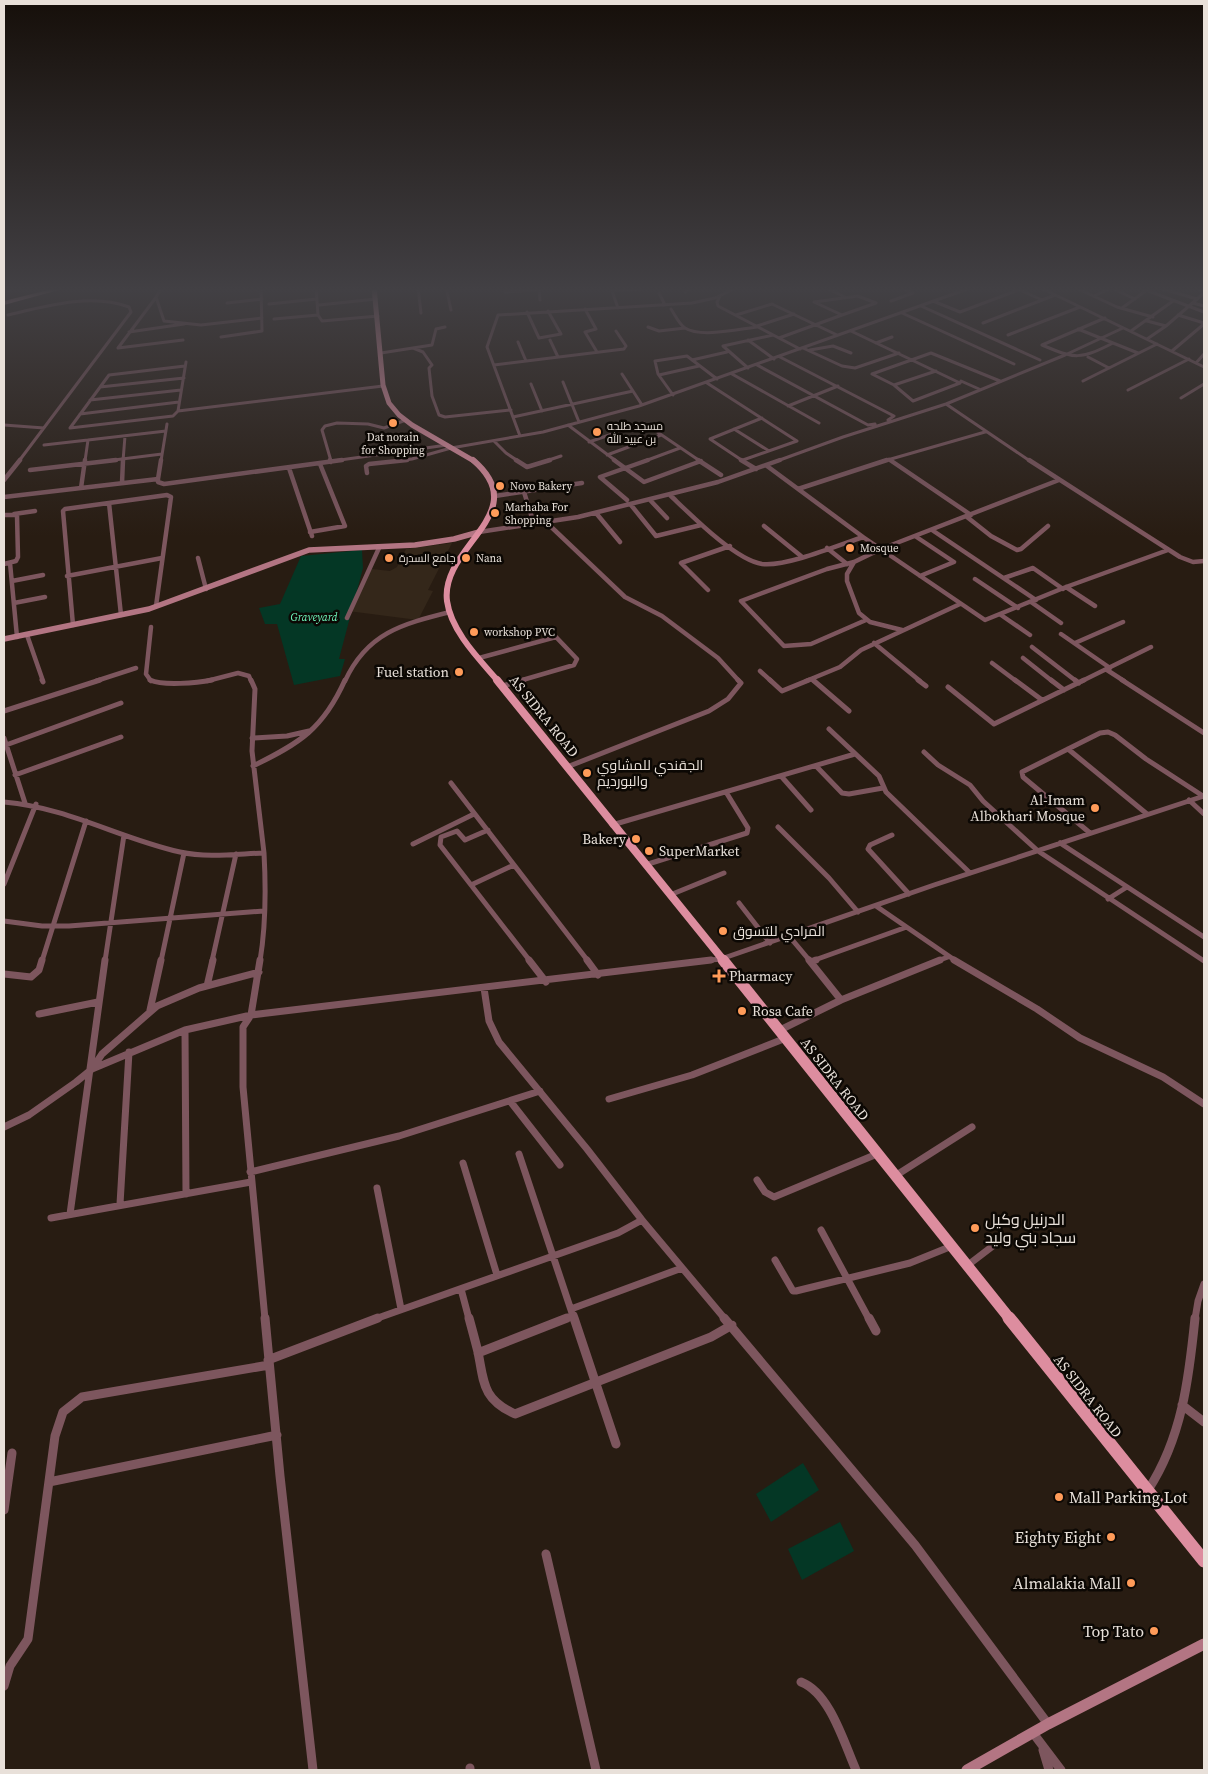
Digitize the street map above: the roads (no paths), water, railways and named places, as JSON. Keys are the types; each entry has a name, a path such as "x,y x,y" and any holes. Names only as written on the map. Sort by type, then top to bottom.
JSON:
{"main road":[{"path":"383,370 384,386 390,404 406,420 469,458 487,474 495,496"},
{"name":"AS SIDRA ROAD","path":"495,496 486,522 459,560 446,593 450,612 460,632 612,825 783,1034 1204,1561"}],"street":[{"path":"4,480 88,370"},
{"path":"145,370 109,375 70,428 173,416 178,411 384,386"},
{"path":"178,411 185,370"},
{"path":"429,370 432,396 439,415 445,417 511,410"},
{"path":"496,370 520,436"},
{"path":"657,370 673,395"},
{"path":"659,375 682,370"},
{"path":"704,370 717,379"},
{"path":"167,424 158,479 158,482 164,484 520,436 642,405 743,370"},
{"path":"766,370 870,425 894,417 892,414 806,370"},
{"path":"883,370 872,374 894,385 899,392 913,401 961,382"},
{"path":"972,370 1000,381"},
{"path":"4,640 156,606 309,550 324,547 379,548 452,540 479,532 596,512 710,485 946,404 1028,370"},
{"path":"1082,381 1104,370"},
{"path":"1128,390 1168,370"},
{"path":"894,385 936,371 979,390"},
{"path":"622,374 642,405"},
{"path":"732,374 819,424"},
{"path":"100,387 184,378"},
{"path":"563,382 579,422"},
{"path":"707,383 798,440 742,460"},
{"path":"531,384 542,411"},
{"path":"1182,398 1204,384"},
{"path":"788,406 838,386"},
{"path":"90,400 182,390"},
{"path":"514,417 633,391"},
{"path":"80,414 179,402"},
{"path":"946,404 985,432 1168,550 1186,560 1204,561"},
{"path":"756,469 710,439 762,418"},
{"path":"331,462 322,430 325,426 341,423 368,424 384,428 406,420"},
{"path":"589,442 642,423 721,475"},
{"path":"4,425 44,428"},
{"path":"568,425 645,482 701,461"},
{"path":"734,429 769,451"},
{"path":"44,445 166,431"},
{"path":"798,489 888,458 985,432"},
{"path":"607,455 661,435"},
{"path":"122,483 125,436"},
{"path":"81,488 88,440"},
{"path":"494,441 506,453 527,467 561,456"},
{"path":"367,474 366,466 368,464 412,459 449,446"},
{"path":"627,500 600,478 680,448"},
{"path":"30,470 162,454"},
{"path":"888,458 969,516 991,536 1017,550 1021,549 1048,526"},
{"path":"289,468 311,534 345,526 320,464"},
{"path":"767,466 863,537 985,620 1064,588 1168,550"},
{"path":"4,497 158,479"},
{"path":"866,620 811,644 784,646 741,602 827,569 854,562 881,549 1059,480"},
{"path":"495,496 582,483"},
{"path":"524,492 534,524"},
{"path":"63,511 65,509 167,495 170,497 156,606"},
{"path":"670,495 701,524 748,560 764,564 779,563 863,537"},
{"path":"650,500 667,518"},
{"path":"109,503 121,615"},
{"path":"61,504 73,625"},
{"path":"631,504 656,536 701,524"},
{"path":"4,515 35,511"},
{"path":"596,512 620,542"},
{"path":"4,564 16,561 18,557 18,515 14,514"},
{"path":"546,522 625,597 662,616 718,658 741,683 724,702 708,711 567,767"},
{"path":"764,526 801,556"},
{"path":"932,530 1004,578 1061,623"},
{"path":"914,536 954,562 920,576"},
{"path":"452,540 462,544 466,550"},
{"path":"708,590 682,563 730,546"},
{"path":"347,618 379,548"},
{"path":"826,548 847,564"},
{"path":"67,576 162,558"},
{"path":"198,558 206,589"},
{"path":"854,562 847,574 847,582 859,612 866,620 881,627 902,630"},
{"path":"10,563 17,637"},
{"path":"1004,578 1033,568 1095,606"},
{"path":"12,581 44,575"},
{"path":"976,579 1018,608"},
{"path":"14,603 44,597"},
{"path":"760,671 780,691 840,667 858,651 960,604"},
{"path":"253,766 279,753 311,731 331,710 358,657 365,649 407,623 450,612"},
{"path":"1001,615 1030,636"},
{"path":"1075,643 1123,622"},
{"path":"151,627 146,674 151,681 162,683 203,682 238,673 249,676 255,690 252,738 253,766 264,853 266,889 259,972 251,1015 243,1028 243,1087 269,1362 313,1770"},
{"path":"1061,634 1108,669 1204,733"},
{"path":"27,635 43,682"},
{"path":"479,658 556,637 577,659 574,665 502,686"},
{"path":"874,643 926,686"},
{"path":"1032,647 1079,683"},
{"path":"948,687 993,724 1150,647"},
{"path":"1022,658 1064,690"},
{"path":"992,663 1042,700"},
{"path":"4,710 136,668"},
{"path":"812,679 850,711"},
{"path":"6,745 121,703"},
{"path":"829,730 878,776 883,788 970,873"},
{"path":"252,738 288,736 311,731"},
{"path":"1090,833 1022,774 1026,768 1100,733 1110,733 1130,746 1146,760 1204,796"},
{"path":"16,775 121,737"},
{"path":"4,738 25,803"},
{"path":"1068,749 1147,814"},
{"path":"924,752 938,765 970,785 984,801 1038,851 1204,961"},
{"path":"612,825 855,754"},
{"path":"816,766 842,793 849,794 883,788"},
{"path":"782,776 811,810"},
{"path":"451,783 598,975"},
{"path":"645,865 748,832 748,828 726,792"},
{"path":"4,1127 29,1115 90,1071 129,1052 185,1030 251,1015 546,982 721,959 970,873 1204,796"},
{"path":"1189,800 1204,814"},
{"path":"4,802 36,804 124,835 184,853 264,853"},
{"path":"4,884 36,804"},
{"path":"413,844 474,814"},
{"path":"4,974 34,976 39,970 86,821"},
{"path":"778,827 829,878 858,912"},
{"path":"488,830 465,840 457,831 448,833 440,839 440,845 546,982"},
{"path":"70,1214 98,1002 124,835"},
{"path":"892,835 870,845 868,849 910,894"},
{"path":"1060,843 1204,937"},
{"path":"150,1010 184,853"},
{"path":"207,986 236,854"},
{"path":"471,885 514,865"},
{"path":"670,895 724,873"},
{"path":"1108,899 1127,887"},
{"path":"739,903 770,943"},
{"path":"876,906 904,928 948,957 1037,1009 1080,1038 1163,1077 1204,1104"},
{"path":"4,921 51,927 264,911"},
{"path":"811,962 904,928"},
{"path":"789,936 842,1000"},
{"path":"609,1099 692,1075 783,1034 842,1000 948,957"},
{"path":"90,1071 102,1054 150,1010 179,996 207,986 259,972"},
{"path":"484,988 489,1021 499,1042 642,1220 915,1545 1048,1724"},
{"path":"39,1014 98,1002"},
{"path":"185,1030 186,1194"},
{"path":"120,1204 129,1052"},
{"path":"250,1172 399,1136 540,1091"},
{"path":"510,1102 560,1165"},
{"path":"895,1176 972,1127"},
{"path":"519,1154 616,1444"},
{"path":"757,1180 765,1192 774,1197 877,1154"},
{"path":"463,1163 497,1275"},
{"path":"51,1218 120,1204 251,1182"},
{"path":"377,1188 401,1309"},
{"path":"4,1686 10,1666 28,1639 59,1421 63,1412 70,1404 82,1397 269,1362 401,1309 618,1233 642,1220"},
{"path":"821,1230 876,1331"},
{"path":"968,1266 1002,1239"},
{"path":"775,1260 793,1291 916,1262 952,1246"},
{"path":"478,1353 572,1312 682,1268"},
{"path":"1147,1491 1161,1469 1182,1405 1191,1363 1198,1300 1204,1284"},
{"path":"461,1289 478,1353 482,1380 487,1392 506,1410 515,1414 710,1337 732,1325"},
{"path":"1182,1405 1204,1422"},
{"path":"49,1482 277,1435"},
{"path":"4,1510 5,1484 12,1453"},
{"path":"546,1554 596,1770"},
{"path":"967,1770 1048,1724 1204,1644"},
{"path":"801,1682 812,1686 822,1697 856,1770"},
{"path":"1033,1733 1060,1770"},
{"path":"1041,1746 1049,1770"}],"place":[{"name":"Dat norain for Shopping","path":"393,423"},
{"name":"مسجد طلحه بن عبيد الله","path":"597,432"},
{"name":"Novo Bakery","path":"500,486"},
{"name":"Marhaba For Shopping","path":"495,513"},
{"name":"Mosque","path":"850,548"},
{"name":"جامع السدرة","path":"389,558"},
{"name":"Nana","path":"466,558"},
{"name":"workshop PVC","path":"474,632"},
{"name":"Fuel station","path":"459,672"},
{"name":"الجقندي للمشاوي والبورديم","path":"587,773"},
{"name":"Al-Imam Albokhari Mosque","path":"1095,808"},
{"name":"Bakery","path":"636,839"},
{"name":"SuperMarket","path":"649,851"},
{"name":"المرادي للتسوق","path":"723,931"},
{"name":"Pharmacy","path":"719,976"},
{"name":"Rosa Cafe","path":"742,1011"},
{"name":"الدرنيل وكيل سجاد بني وليد","path":"975,1228"},
{"name":"Mall Parking Lot","path":"1059,1497"},
{"name":"Eighty Eight","path":"1111,1537"},
{"name":"Almalakia Mall","path":"1131,1583"},
{"name":"Top Tato","path":"1154,1631"}],"park label":[{"name":"Graveyard","path":"314,617"}]}
